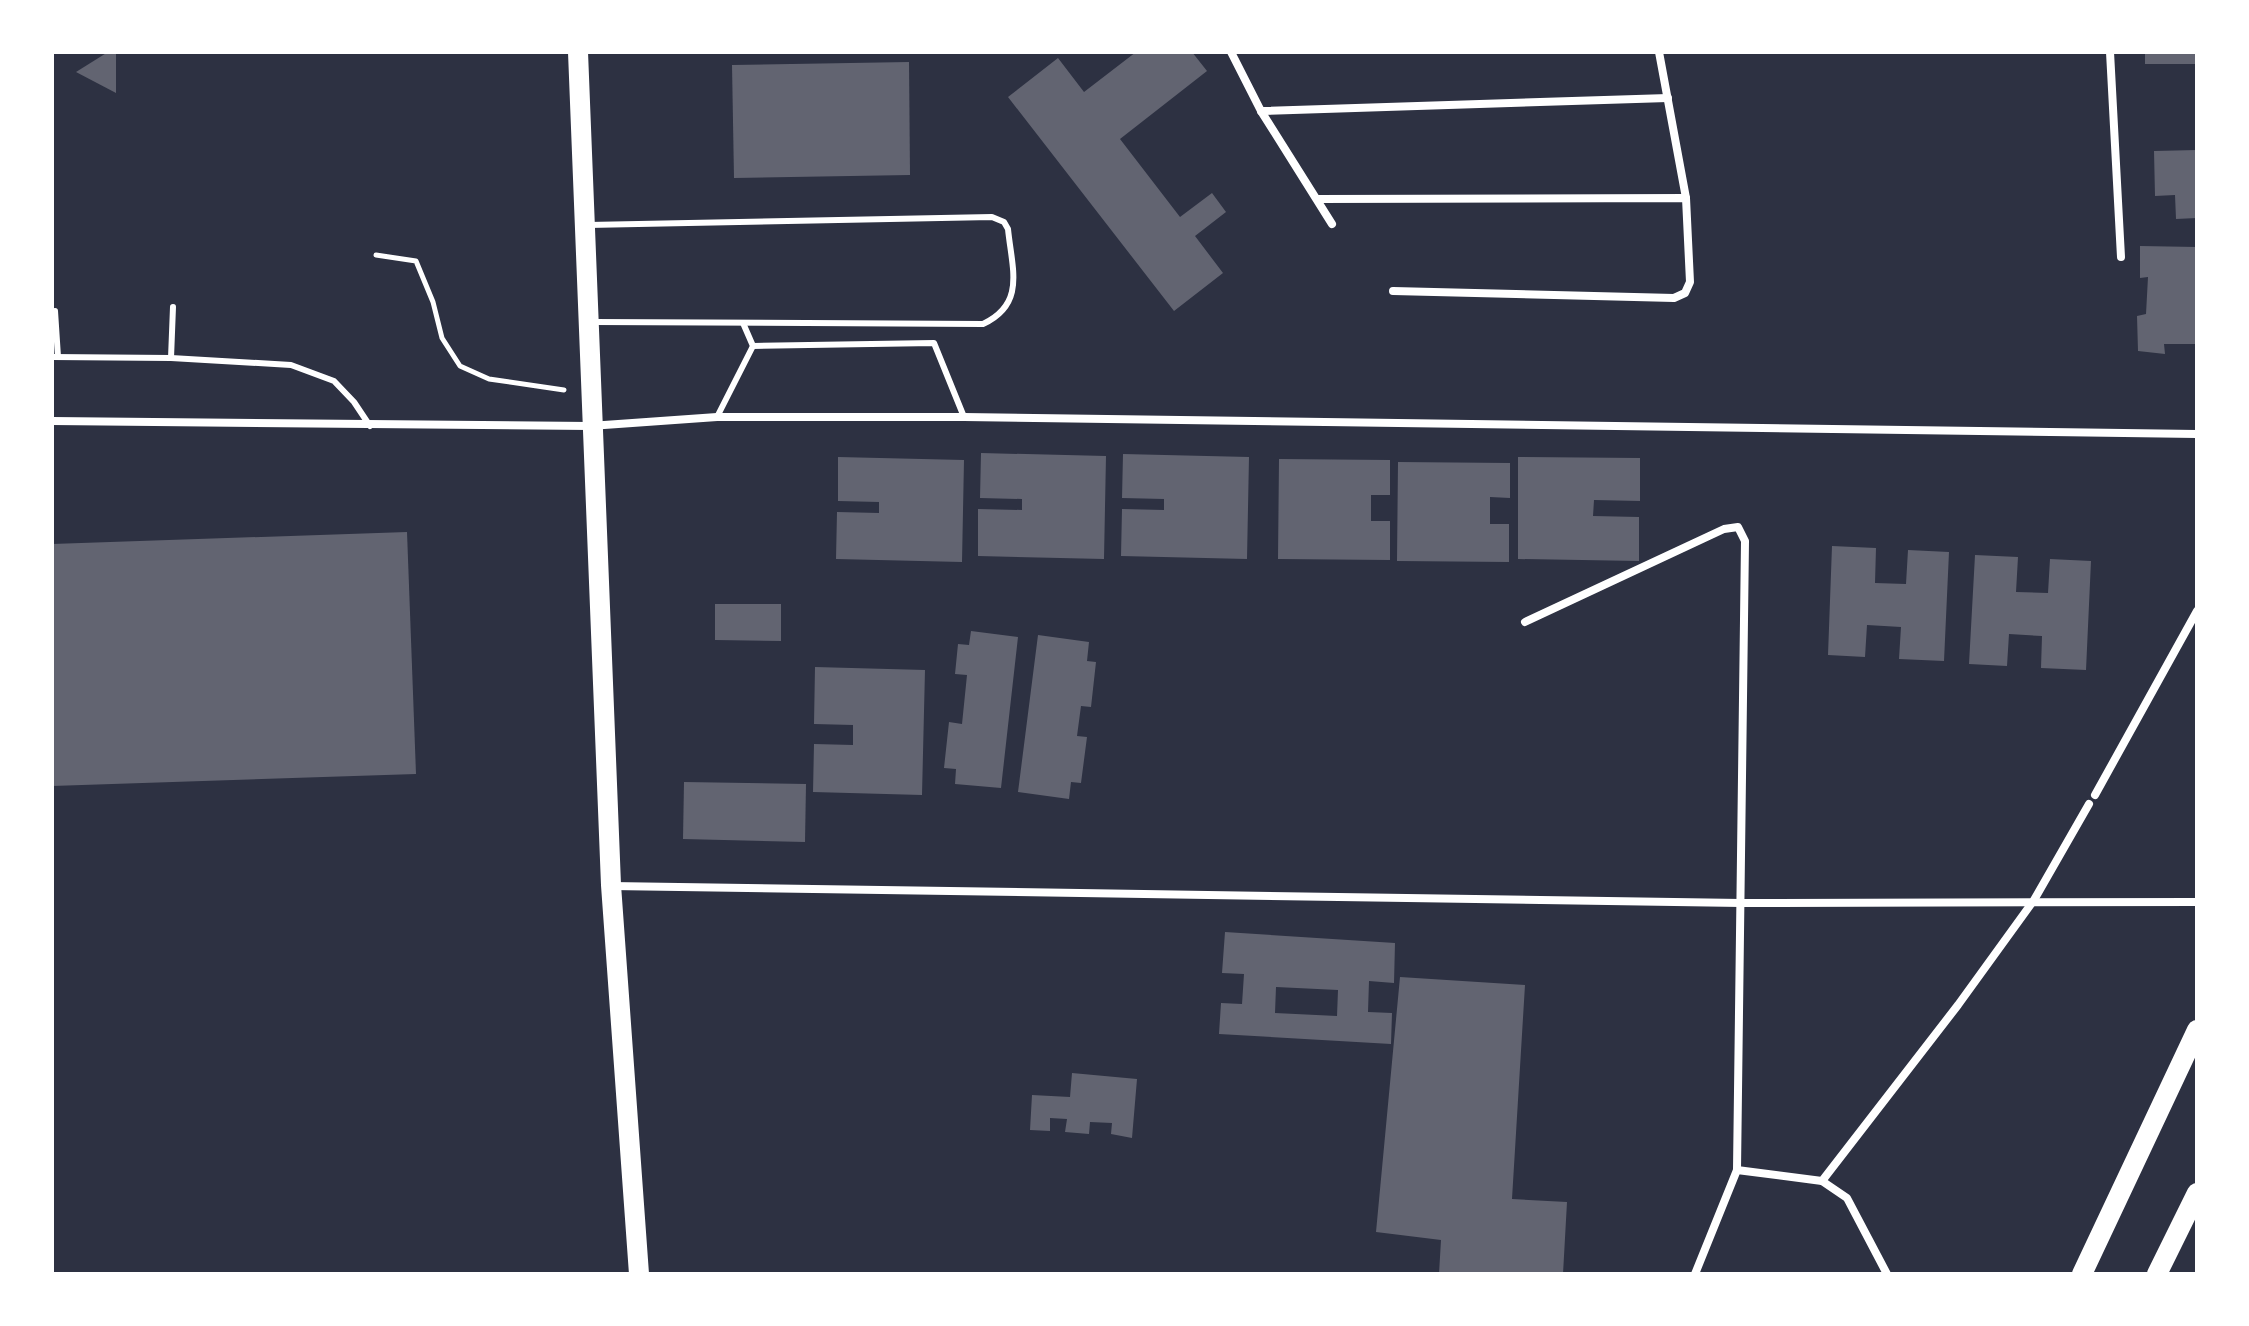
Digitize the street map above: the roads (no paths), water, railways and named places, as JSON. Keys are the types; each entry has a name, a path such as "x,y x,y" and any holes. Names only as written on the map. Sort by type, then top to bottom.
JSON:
{"main road":[{"path":"578,52 590,426 611,885 639,1274"},
{"path":"2082,1274 2197,1030"},
{"path":"2157,1274 2197,1193"}],"street":[{"path":"1231,52 1261,111 1332,224"},
{"path":"1393,291 1674,298 1685,293 1690,282 1686,198 1659,52"},
{"path":"2110,52 2121,257"},
{"path":"1261,111 1668,98"},
{"path":"1318,199 1686,198"},
{"path":"52,421 590,426 717,417 964,417 2197,434"},
{"path":"1525,622 1724,529 1738,527 1745,541 1737,1170 1695,1274"},
{"path":"2095,795 2197,611"},
{"path":"1822,1181 1958,1005 2034,900 2089,804"},
{"path":"611,885 1741,903 2197,902"},
{"path":"1737,1170 1822,1181 1847,1198 1887,1274"}],"lane":[{"path":"584,225 992,217 1004,222 1008,229 1014,292 1003,315 983,324 587,322"},
{"path":"171,358 173,307"},
{"path":"55,311 55,357 171,358 291,365 334,381 354,402 370,426"},
{"path":"743,323 753,346"},
{"path":"937,325 934,343 964,417"},
{"path":"753,346 934,343"},
{"path":"717,417 753,346"}]}
